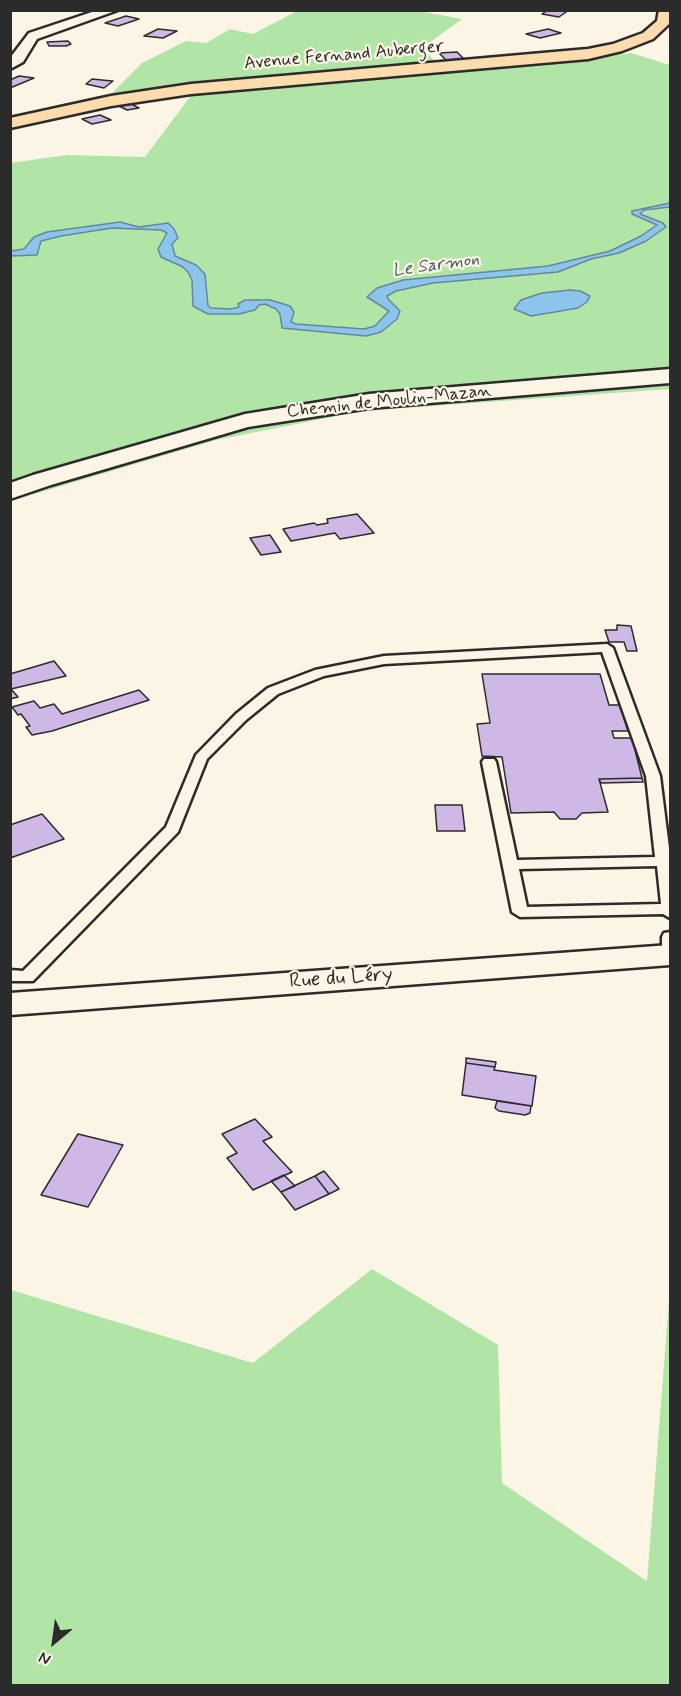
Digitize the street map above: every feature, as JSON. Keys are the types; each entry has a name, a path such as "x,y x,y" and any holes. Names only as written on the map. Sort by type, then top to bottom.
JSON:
{"main road":[{"name":"Avenue Fernand Auberger","path":"10,123 111,101 191,89 588,54 617,48 648,36 664,22 666,10"}],"street":[{"path":"10,65 18,59 28,40 33,36 112,10"},
{"name":"Chemin de Moulin-Mazan","path":"10,492 42,480 245,421 305,410 369,401 670,376"},
{"name":"Rue du Léry","path":"10,1004 670,955"}],"lane":[{"path":"10,975 27,977 173,829 201,758 241,717 273,691 320,673 384,660 607,648 653,776 670,911 520,912 489,762"},
{"path":"510,865 664,861"},
{"path":"670,937 670,955"}],"green space":[{"path":"297,11 419,11 462,19 422,48 438,64 108,97 142,63 186,41 206,43 230,29 253,34"},
{"path":"631,53 670,65 670,389 362,411 216,440 11,501 10,163 67,155 145,157 192,94 550,64"},
{"path":"372,1269 498,1345 502,1483 647,1581 670,1288 670,1685 11,1685 11,1290 253,1363"}],"water":[{"path":"670,203 670,207 644,210 640,214 663,223 666,227 646,241 619,253 591,259 558,272 433,283 396,291 387,296 400,311 397,319 381,332 366,336 282,328 280,314 276,309 265,304 259,305 255,310 239,314 208,314 193,306 192,280 188,272 183,267 161,257 158,249 167,233 161,230 112,228 61,236 41,241 37,255 11,256 11,251 24,249 34,237 47,232 120,222 139,227 168,223 178,238 172,244 175,256 196,265 205,274 208,306 211,308 231,309 239,307 238,304 245,300 270,300 290,306 294,312 291,322 296,324 364,329 375,326 389,311 367,297 377,288 403,280 548,266 610,251 641,236 657,225 632,214 632,211"},
{"path":"580,291 590,296 587,302 578,308 531,316 514,309 521,300 542,293"}],"building":[{"path":"548,10 569,10 559,17 542,14"},
{"path":"126,16 139,19 118,26 105,23"},
{"path":"158,29 177,31 163,38 144,36"},
{"path":"548,29 561,33 540,38 526,34"},
{"path":"68,41 71,44 66,46 49,46 47,42"},
{"path":"457,52 464,59 446,60 439,53"},
{"path":"19,76 34,78 10,88 10,80"},
{"path":"92,79 113,81 104,88 86,84"},
{"path":"129,103 139,108 127,110 117,105"},
{"path":"100,115 111,120 92,124 82,119"},
{"path":"357,514 374,533 340,539 335,533 291,541 283,529 314,523 317,525 328,523 327,519"},
{"path":"270,535 281,552 261,555 250,538"},
{"path":"617,625 631,626 637,651 627,651 624,642 609,642 605,630 617,630"},
{"path":"54,661 66,676 11,689 18,697 10,699 10,674"},
{"path":"482,674 600,674 609,705 620,705 628,731 612,731 614,738 632,738 642,778 599,779 608,812 582,813 576,819 560,819 554,812 511,813 502,757 482,756 477,724 490,723"},
{"path":"139,690 149,700 52,731 32,735 26,727 30,726 12,707 34,701 40,708 54,704 62,714"},
{"path":"642,778 643,782 601,783 599,779"},
{"path":"435,805 462,805 465,831 437,831"},
{"path":"42,814 64,839 10,858 10,825"},
{"path":"466,1058 496,1062 495,1067 466,1063"},
{"path":"466,1063 536,1076 532,1106 462,1095"},
{"path":"497,1101 531,1106 530,1113 525,1115 499,1111 495,1108"},
{"path":"255,1119 272,1137 263,1141 292,1172 253,1190 227,1158 237,1153 222,1134"},
{"path":"78,1134 123,1145 88,1207 41,1195"},
{"path":"324,1171 339,1189 329,1194 315,1176"},
{"path":"284,1175 295,1186 281,1192 271,1181"},
{"path":"315,1176 329,1194 295,1210 281,1192"}],"water label":[{"name":"Le Sarmon","path":"436,266"}]}
